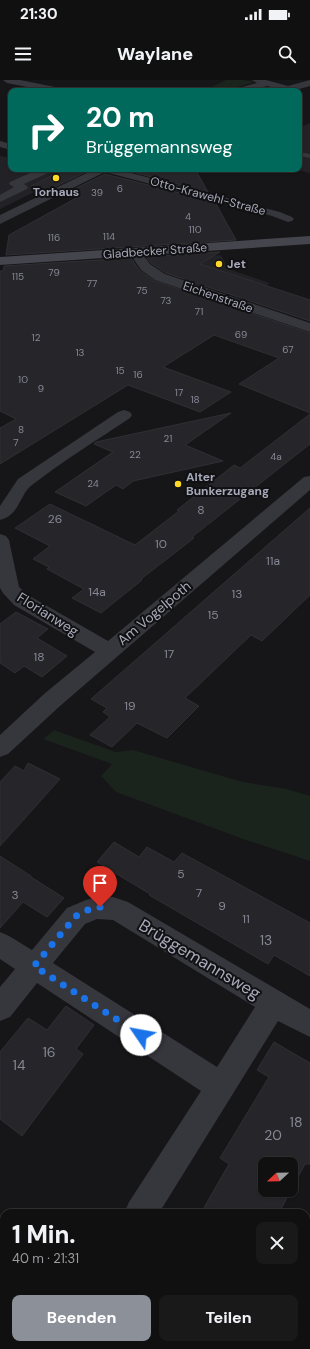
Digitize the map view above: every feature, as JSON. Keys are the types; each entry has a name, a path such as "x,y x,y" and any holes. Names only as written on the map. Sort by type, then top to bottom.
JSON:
{"main road":[{"name":"Gladbecker Straße","path":"0,261 310,240"}],"street":[{"path":"7,80 46,88"},
{"path":"256,80 280,88"},
{"path":"249,88 268,83"},
{"path":"292,88 310,83"},
{"path":"0,199 23,187 14,184 41,172"},
{"path":"0,220 97,172"},
{"name":"Otto-Krawehl-Straße","path":"115,172 276,214 288,219"},
{"name":"Eichenstraße","path":"135,252 145,267 160,277 310,328"},
{"path":"0,515 10,506 24,483 124,415"},
{"name":"Am Vogelpoth","path":"0,748 35,715 310,481"},
{"name":"Florianweg","path":"0,540 10,589 21,600 110,651"},
{"name":"Brüggemannsweg","path":"0,1008 76,916 88,910 110,907 119,910 310,1024"},
{"path":"0,944 221,1086"},
{"name":"Brüggemannsweg","path":"143,1209 273,1003"}],"shaded area":[{"path":"226,80 255,82 234,88 210,88"},
{"path":"310,123 310,173 302,171 302,127"},
{"path":"0,156 8,157 8,172 56,172 30,186 40,189 0,209"},
{"path":"221,255 228,269 270,283 249,296 169,259"},
{"path":"54,730 116,752 133,750 243,782 287,789 310,796 310,861 243,839 116,792 101,776 112,764 43,739"}],"building":[{"name":"Torhaus","path":"58,172 86,172 48,190 31,186"},
{"path":"133,172 197,172 208,192"},
{"path":"105,174 215,202 236,240 6,255 9,235 78,197 64,194"},
{"path":"220,252 200,264 310,300 310,321 166,273 151,263 146,257"},
{"path":"131,258 140,271 155,281 310,333 310,413 239,384 279,358 214,335 163,367 231,392 200,412 128,385 0,464 0,428 16,419 0,411 0,271 3,271 4,266"},
{"path":"231,413 185,445 223,461 133,481 123,489 116,485 86,506 55,492 113,452 94,444 96,442"},
{"path":"310,414 310,444 192,537 194,538 141,579 142,580 101,613 72,598 84,589 47,569 49,567 33,559 50,546 15,528 50,504 135,545 179,511 177,510 234,465 240,468"},
{"path":"310,508 310,595 262,641 251,635 185,698 199,706 167,738 137,723 112,747 90,735 110,717 103,712 107,708 91,699"},
{"path":"16,612 48,629 37,638 67,656 42,677 24,666 15,673 0,663 0,624"},
{"path":"28,763 60,779 0,846 0,782 15,766 24,771"},
{"path":"114,842 139,857 147,847 174,862 182,853 310,923 310,976 274,955 268,964 149,895 150,894 97,862"},
{"path":"0,856 64,898 47,917 23,902 0,928"},
{"path":"66,1006 94,1025 76,1049 83,1054 22,1136 0,1119 0,1052 28,1018 47,1030"},
{"path":"274,1042 310,1063 310,1164 305,1164 298,1177 298,1157 258,1157 258,1197 287,1197 281,1209 203,1209 229,1164 220,1158 269,1077 257,1070"}],"place":[{"name":"Torhaus","path":"56,178"},
{"name":"Jet","path":"219,264"},
{"name":"Alter Bunkerzugang","path":"178,484"}],"route":[{"path":"100,907 88,910 76,916 34,966 141,1035"}]}
